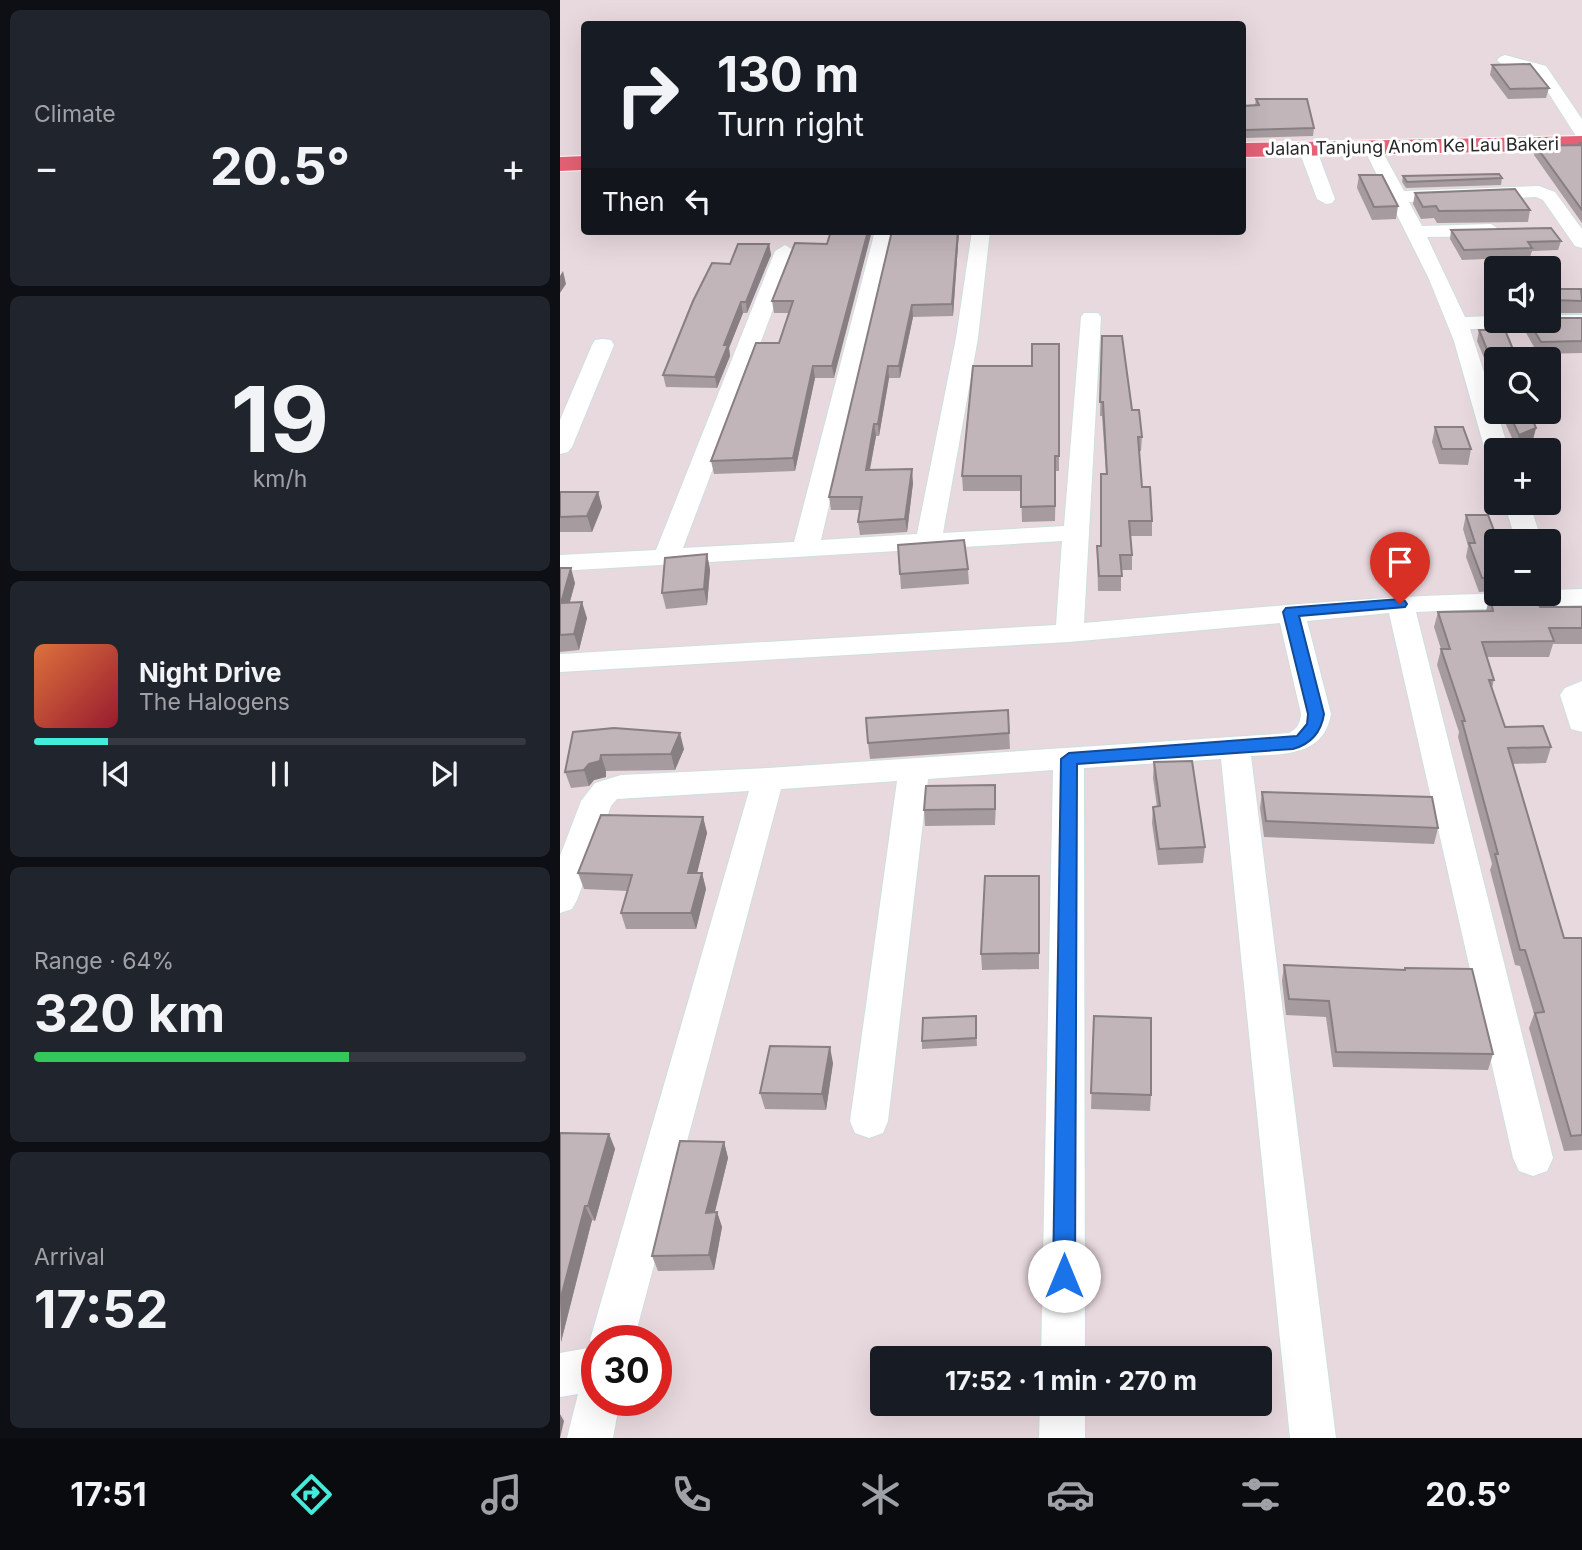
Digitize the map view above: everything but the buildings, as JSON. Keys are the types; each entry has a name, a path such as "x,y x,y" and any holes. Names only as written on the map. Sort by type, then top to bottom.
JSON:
{"main road":[{"name":"Jalan Tanjung Anom Ke Lau Bakeri","path":"1246,150 1370,150 1582,143"},
{"path":"560,164 581,163"}],"street":[{"path":"1505,60 1541,69 1582,132"},
{"path":"1307,148 1326,199"},
{"path":"1370,150 1399,197 1438,278 1465,341 1493,438"},
{"path":"1399,197 1539,191 1549,196 1577,236"},
{"path":"1546,229 1577,236"},
{"path":"1415,232 1506,230"},
{"path":"806,547 883,235"},
{"path":"929,540 967,338 980,235"},
{"path":"667,555 785,251"},
{"path":"1069,633 1091,317"},
{"path":"1457,323 1582,321"},
{"path":"560,447 603,345"},
{"path":"560,563 1075,533"},
{"path":"1561,596 1582,597"},
{"path":"560,663 1069,633 1291,612 1484,599"},
{"path":"1400,604 1533,1158"},
{"path":"560,900 597,801 606,791 621,786 1069,759 1293,743 1303,740 1314,725 1316,714 1291,612"},
{"path":"1582,691 1575,695 1582,722"},
{"path":"1235,747 1313,1438"},
{"path":"1063,1346 1069,759"},
{"path":"869,1121 914,769"},
{"path":"616,1325 768,779"},
{"path":"560,1375 581,1372"},
{"path":"590,1438 595,1416"},
{"path":"1062,1438 1063,1416"}],"route":[{"path":"1064,1276 1069,759 1293,743 1303,740 1310,733 1316,714 1291,612 1400,604"}]}
